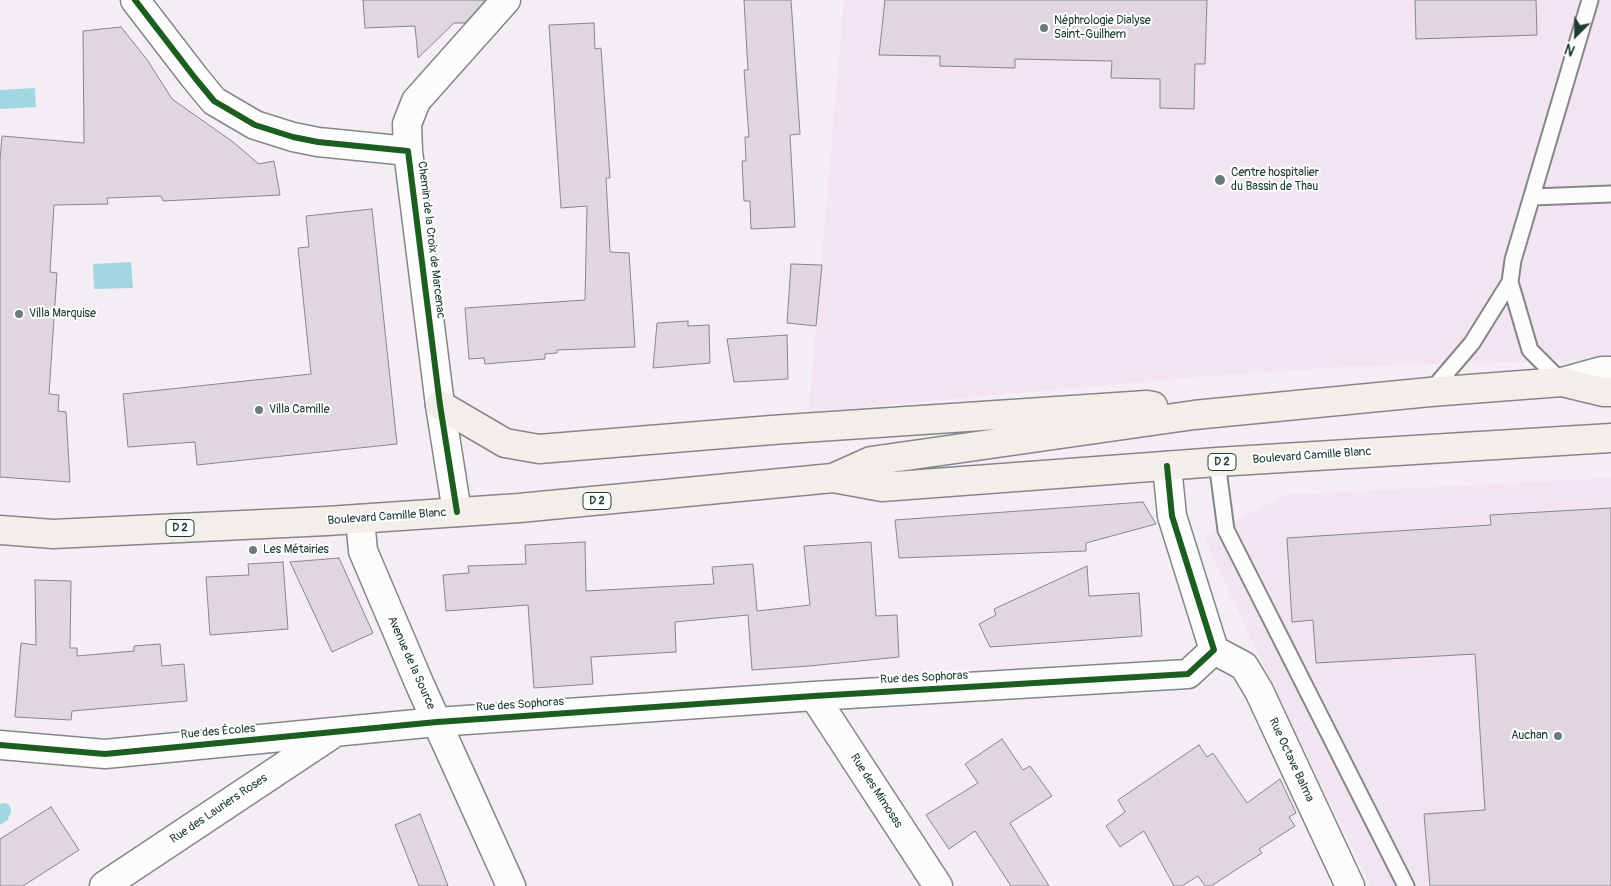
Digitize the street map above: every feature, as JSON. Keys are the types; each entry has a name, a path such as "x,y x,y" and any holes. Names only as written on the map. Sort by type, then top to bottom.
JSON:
{"main road":[{"name":"Boulevard Camille Blanc","path":"834,478 871,461 1194,415 1430,392 1562,382 1603,392 1611,392"},
{"path":"440,405 505,443 539,449 772,430 1148,405 1194,415"},
{"name":"Boulevard Camille Blanc","path":"0,530 53,534 360,519 588,502 834,478 882,487 1217,462 1611,438"}],"street":[{"name":"Chemin de la Croix de Marcenac","path":"136,0 194,78 214,101 255,125 293,137 318,142 408,151 440,405 457,512"},
{"path":"408,151 407,124 416,101 506,0"},
{"name":"Boulevard Camille Blanc","path":"1562,382 1602,371 1611,371"},
{"path":"1166,466 1172,516 1214,650"},
{"name":"Avenue de la Source","path":"360,519 363,551 511,886"},
{"name":"Rue des Sophoras","path":"437,722 814,696 1188,674 1214,650"},
{"name":"Rue Octave Balma","path":"1214,650 1244,666 1259,691 1350,886"},
{"name":"Rue des Mimosas","path":"814,696 938,886"},
{"name":"Rue des Écoles","path":"0,745 105,754 437,722"},
{"name":"Rue des Lauriers Roses","path":"104,886 334,732"}],"lane":[{"path":"1562,382 1530,350 1510,282 1513,260 1590,0"},
{"path":"1532,197 1611,194"},
{"path":"1430,392 1472,343 1510,282"},
{"path":"1217,462 1226,530 1406,886"}],"shaded area":[{"name":"Centre hospitalier du Bassin de Thau","path":"844,0 1611,0 1611,360 1354,366 1181,378 809,412"},
{"path":"1611,478 1611,886 1371,886 1282,705 1204,537 1287,495"}],"water":[{"path":"35,88 36,107 0,109 0,90"},
{"path":"131,262 133,288 94,289 93,264"},
{"path":"0,804 8,804 11,808 11,813 8,817 9,819 0,825"}],"building":[{"path":"363,0 484,0 484,2 465,23 454,23 418,58 415,26 365,28"},
{"path":"744,0 791,0 800,134 790,135 795,227 751,229 750,201 744,201 742,161 746,161 745,137 749,137 744,70 748,70"},
{"name":"Néphrologie Dialyse Saint-Guilhem","path":"885,0 1207,0 1205,64 1195,64 1194,109 1160,108 1160,79 1111,78 1112,61 1015,59 1015,68 940,66 940,56 879,55"},
{"path":"1415,0 1536,0 1537,35 1416,39"},
{"path":"594,23 595,49 601,48 610,178 606,178 610,252 629,253 635,347 557,350 557,353 545,354 545,359 485,364 484,358 469,359 465,308 585,300 587,206 561,208 549,25"},
{"path":"121,27 148,61 172,99 233,142 259,164 274,161 280,195 163,201 161,196 107,198 108,204 54,205 50,272 57,273 49,394 59,395 58,411 66,412 70,482 0,477 0,160 2,136 84,143 83,31"},
{"path":"372,209 397,444 197,465 195,442 128,447 123,394 311,374 298,248 309,247 306,216"},
{"path":"791,264 822,265 816,326 787,323"},
{"path":"688,321 688,326 709,325 710,363 653,368 657,323"},
{"path":"787,335 788,379 734,382 727,339"},
{"path":"1143,502 1156,524 1086,543 1086,551 899,558 895,520"},
{"name":"Auchan","path":"1611,508 1611,886 1430,886 1424,814 1485,810 1475,654 1316,663 1313,620 1292,622 1287,538 1491,525 1490,515"},
{"path":"585,542 586,591 714,584 712,567 753,564 757,611 810,605 804,546 871,542 876,616 897,615 899,657 752,670 748,615 675,622 676,652 591,657 593,684 534,688 528,605 446,611 443,575 469,573 468,566 526,564 525,545"},
{"path":"339,558 373,633 332,652 290,562"},
{"path":"283,562 288,629 210,635 206,577 249,575 248,564"},
{"path":"1087,566 1089,596 1139,593 1142,636 990,647 979,624 996,615 994,609"},
{"path":"35,580 71,581 70,648 77,648 77,656 134,651 134,646 160,644 162,666 184,664 187,701 72,711 71,720 15,717 21,643 36,645"},
{"path":"1002,739 1023,770 1030,766 1052,796 1010,823 1049,886 1011,886 975,831 949,849 926,815 978,783 965,764"},
{"path":"1199,745 1207,757 1213,753 1247,803 1280,779 1296,813 1289,817 1295,826 1259,849 1262,853 1211,886 1205,886 1198,876 1182,886 1174,886 1144,831 1120,847 1106,826 1125,812 1118,800"},
{"path":"51,807 79,850 23,886 0,886 0,839"},
{"path":"420,814 448,886 419,886 395,825"}],"cycle path":[{"path":"135,0 214,101 255,125 293,137 318,142 408,151 440,405 457,512"},
{"path":"0,745 105,754 437,722 814,696 1188,674 1214,650 1172,516 1167,466"}],"place":[{"name":"Néphrologie Dialyse Saint-Guilhem","path":"1044,28"},
{"name":"Centre hospitalier du Bassin de Thau","path":"1220,180"},
{"name":"Villa Marquise","path":"19,314"},
{"name":"Villa Camille","path":"259,410"},
{"name":"Les Métairies","path":"253,550"},
{"name":"Auchan","path":"1558,736"}]}
